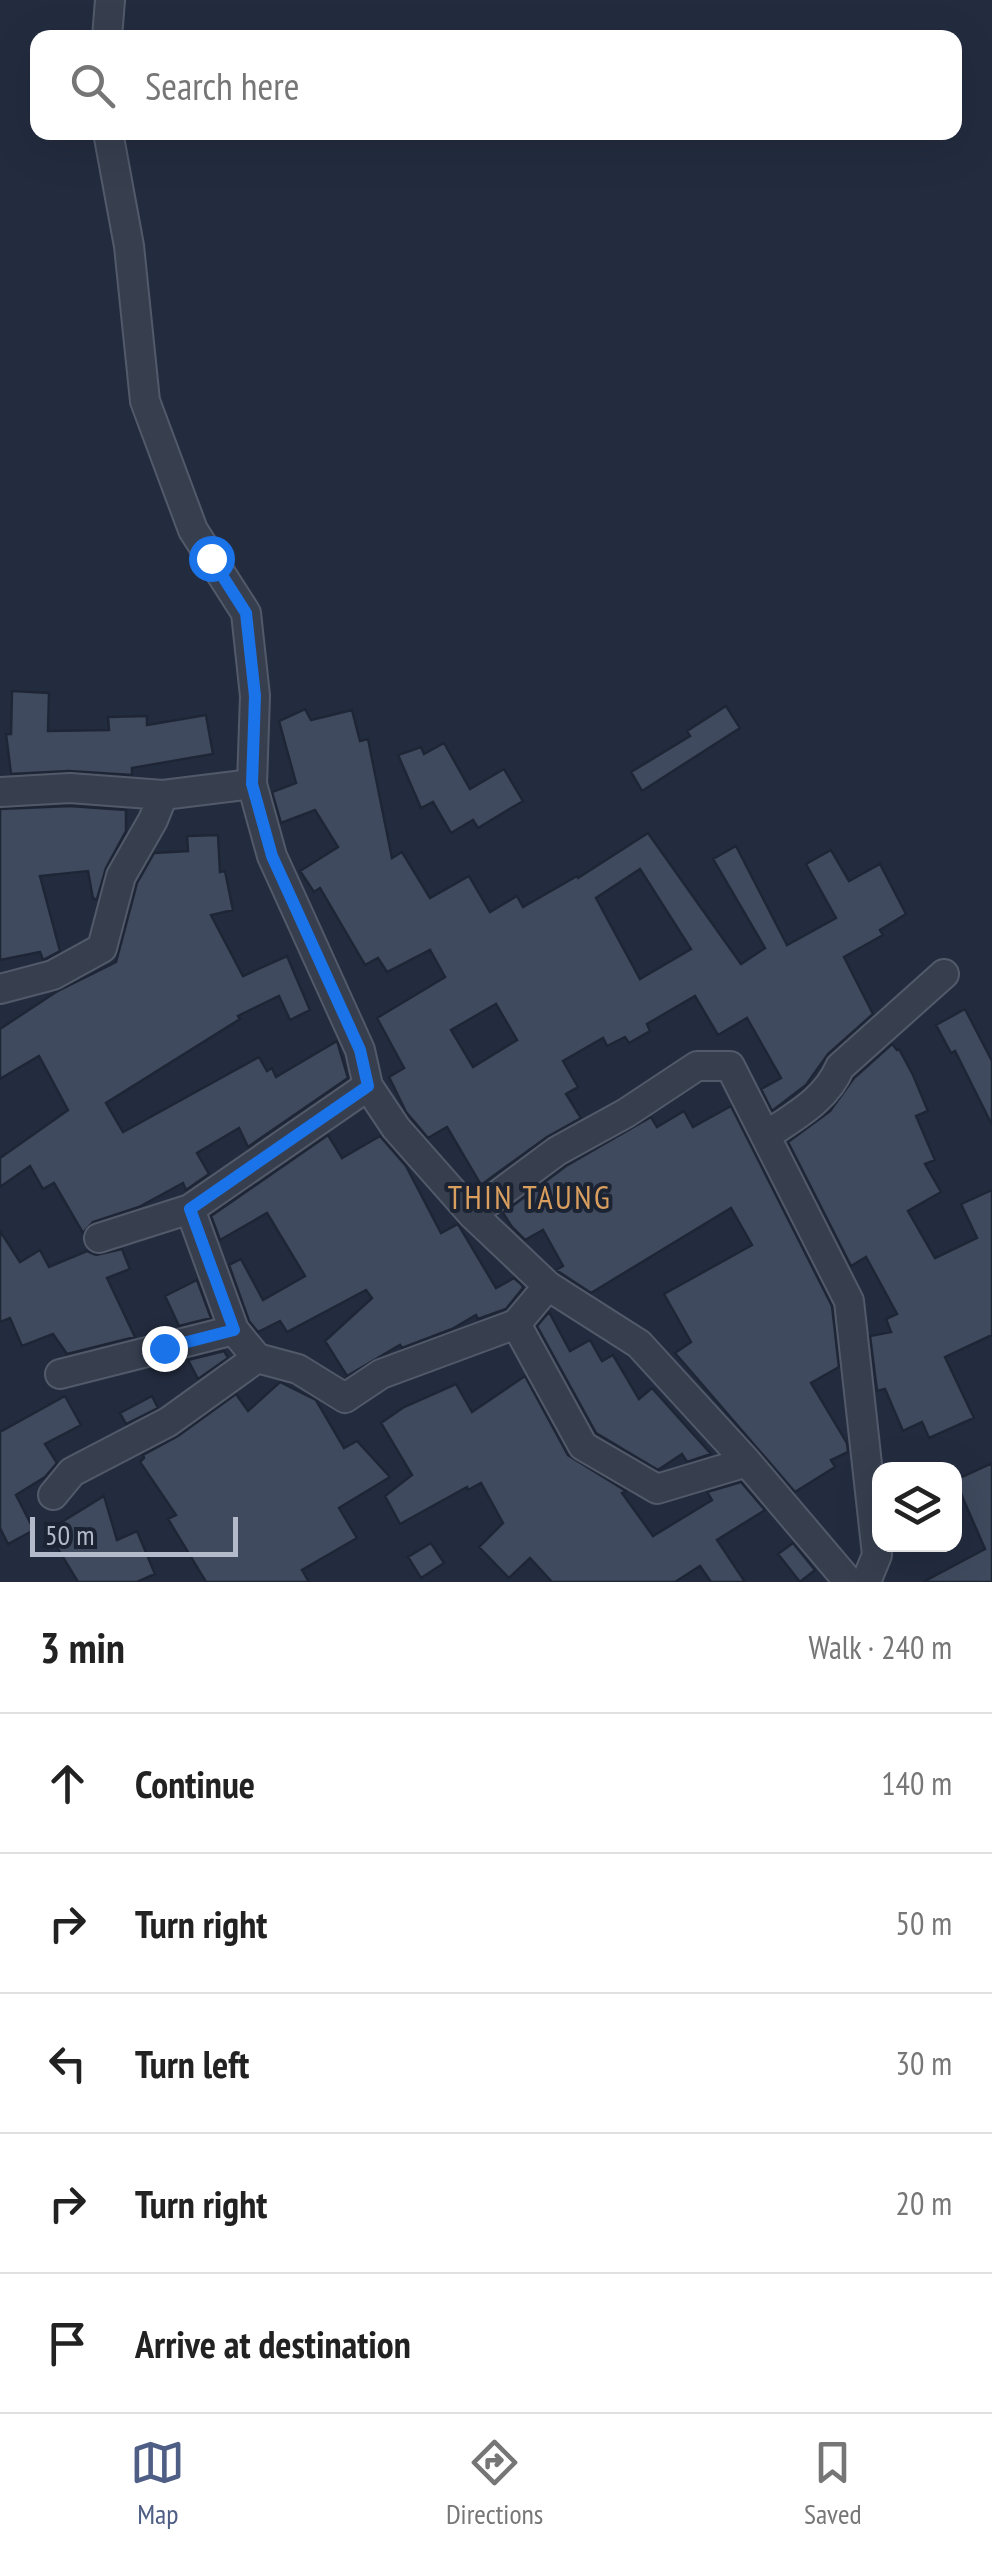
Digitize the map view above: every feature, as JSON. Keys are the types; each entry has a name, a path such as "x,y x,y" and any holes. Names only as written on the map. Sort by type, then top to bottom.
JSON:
{"street":[{"path":"108,30 110,0"},
{"path":"109,140 128,246 144,401 194,530 246,613 255,696 252,784 272,856 360,1050 368,1086 396,1128 472,1214 548,1286 639,1344 849,1582"},
{"path":"0,792 70,788 163,795 252,784"},
{"path":"0,989 52,975 102,948 121,876 163,795"},
{"path":"767,1135 816,1101 833,1084 840,1067 944,974"},
{"path":"472,1214 557,1152 697,1066 730,1066 849,1301 876,1555 866,1582"},
{"path":"98,1238 190,1209 368,1086"},
{"path":"190,1209 234,1330 257,1358 298,1369 345,1398 380,1374 516,1324 548,1286"},
{"path":"516,1324 583,1446 657,1489 747,1462"},
{"path":"60,1374 234,1330"},
{"path":"53,1495 72,1472 168,1422 257,1358"}],"building":[{"path":"12,691 49,693 48,731 109,730 108,717 147,716 147,725 206,715 213,754 132,768 132,775 69,771 11,774 6,734 11,734"},
{"path":"726,706 740,728 642,791 631,772 690,736 687,731"},
{"path":"305,709 311,720 352,710 360,741 368,739 392,858 402,852 430,898 469,876 490,912 517,896 523,907 578,878 648,833 741,964 765,948 713,859 736,846 787,945 836,918 806,864 831,850 849,881 880,864 906,914 880,930 883,935 844,957 873,1014 828,1054 806,1085 772,1111 761,1089 781,1078 747,1018 718,1035 695,996 647,1024 650,1031 629,1043 625,1037 607,1046 603,1038 563,1061 578,1087 566,1094 581,1118 547,1137 481,1185 447,1127 428,1138 406,1112 389,1077 404,1068 377,1018 445,977 430,950 387,972 378,958 365,965 320,888 314,892 300,871 338,847 315,810 281,823 272,792 296,783 279,721","holes":["640,869 691,949 640,979 596,898","496,1004 517,1040 473,1067 451,1030"]},
{"path":"444,743 470,789 504,769 523,801 478,828 473,820 451,833 433,802 421,808 398,755 421,747 424,754"},
{"path":"70,806 126,810 126,831 106,868 97,899 93,899 88,871 40,876 60,951 43,960 40,952 0,960 0,809"},
{"path":"218,835 220,872 225,871 233,910 211,915 243,976 287,956 310,1010 290,1020 279,996 238,1016 240,1019 106,1103 123,1132 259,1057 276,1077 337,1041 348,1078 248,1147 239,1128 197,1153 209,1174 186,1190 183,1183 139,1207 93,1222 83,1233 54,1183 43,1189 30,1166 0,1187 0,1158 68,1110 39,1056 0,1079 0,1029 56,992 116,962 137,883 154,853 188,851 187,836"},
{"path":"965,1009 992,1061 992,1125 955,1051 951,1053 936,1025"},
{"path":"892,1044 913,1075 928,1111 916,1116 935,1160 925,1164 941,1192 908,1211 935,1258 977,1238 961,1204 992,1190 992,1335 945,1357 974,1418 929,1438 922,1422 903,1431 885,1389 877,1391 870,1336 891,1332 886,1319 897,1314 866,1257 851,1266 788,1142 830,1111 854,1078"},
{"path":"731,1106 832,1306 839,1367 811,1383 847,1443 848,1452 831,1460 835,1467 795,1492 675,1353 691,1342 664,1294 752,1245 731,1208 591,1293 556,1270 563,1266 543,1230 525,1240 503,1213 566,1166 651,1117 657,1127 684,1111 693,1127"},
{"path":"328,1135 342,1158 380,1136 406,1166 441,1233 458,1224 496,1288 514,1278 522,1285 506,1309 478,1319 476,1315 452,1329 402,1348 400,1345 347,1376 325,1341 372,1298 366,1290 287,1332 280,1321 258,1332 249,1321 229,1265 241,1259 263,1300 305,1276 267,1213 220,1240 211,1216"},
{"path":"0,1231 20,1262 40,1250 49,1267 87,1251 96,1255 122,1249 130,1269 107,1278 135,1337 67,1354 53,1334 22,1346 10,1318 0,1322"},
{"path":"197,1280 211,1318 179,1326 165,1296"},
{"path":"549,1312 570,1351 590,1340 602,1361 613,1355 639,1399 652,1388 711,1454 687,1462 682,1454 658,1470 596,1433 537,1326"},
{"path":"224,1351 228,1358 198,1379 188,1360"},
{"path":"525,1376 568,1455 626,1491 622,1493 653,1536 712,1500 707,1492 741,1482 765,1510 717,1540 745,1582 711,1582 700,1566 675,1582 552,1582 530,1558 509,1578 479,1547 503,1523 481,1483 400,1524 385,1496 412,1475 381,1423 404,1407 456,1384 472,1412"},
{"path":"280,1382 316,1400 344,1448 357,1441 390,1477 339,1508 357,1538 302,1570 309,1582 206,1582 168,1519 176,1515 140,1462 143,1455 178,1436 236,1394 248,1411"},
{"path":"65,1396 81,1425 45,1444 57,1463 45,1477 16,1495 34,1530 8,1544 0,1528 0,1432"},
{"path":"152,1396 158,1408 126,1424 120,1413"},
{"path":"992,1463 992,1582 923,1582 985,1549 962,1496 962,1477"},
{"path":"104,1496 117,1540 137,1531 155,1574 137,1582 78,1582 47,1531"},
{"path":"431,1543 444,1563 421,1578 408,1557"},
{"path":"793,1543 815,1570 800,1582 778,1554"}],"district":[{"name":"THIN TAUNG","path":"530,1198"}],"route":[{"path":"164,1348 234,1330 190,1209 368,1086 360,1050 272,856 252,784 255,696 246,613 211,558"}]}
